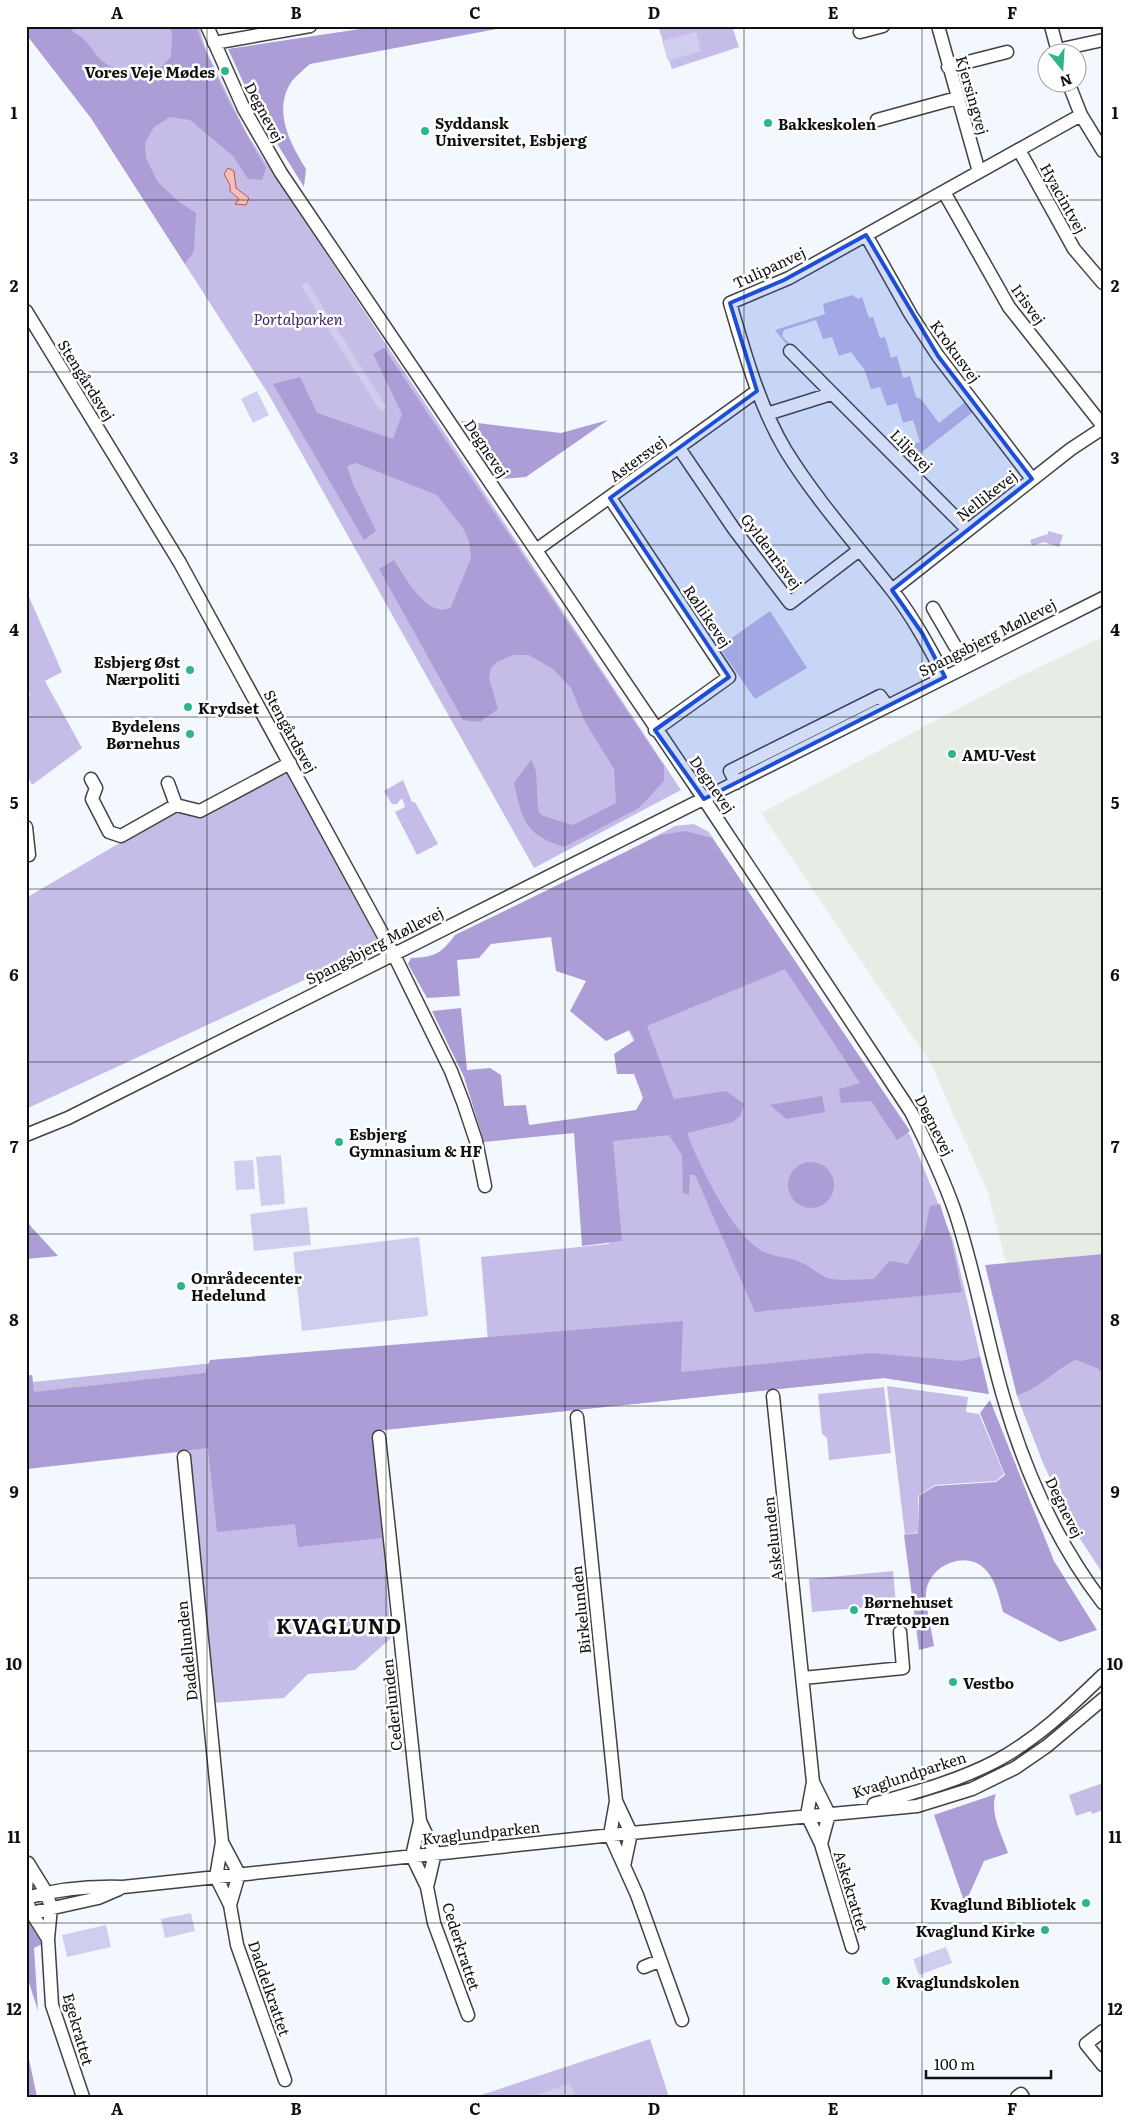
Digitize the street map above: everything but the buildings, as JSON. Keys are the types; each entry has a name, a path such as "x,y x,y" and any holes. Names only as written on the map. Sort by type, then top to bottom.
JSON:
{"street":[{"name":"Degnevej","path":"207,26 244,109 281,173 536,550 655,730 704,799 888,1074 915,1119 934,1157 954,1210 1003,1397 1020,1448 1046,1510 1066,1547 1103,1603"},
{"path":"214,43 310,26"},
{"path":"860,32 883,26"},
{"name":"Kjersingvej","path":"938,26 979,172"},
{"path":"1051,26 1055,42"},
{"path":"1086,44 1103,40"},
{"path":"948,67 1007,52"},
{"path":"1072,92 1081,115 1103,151"},
{"path":"878,120 957,98"},
{"name":"Tulipanvej","path":"945,677 922,633 892,590 818,500 785,450 757,391 730,303 784,280 1081,115"},
{"name":"Hyacintvej","path":"1019,150 1074,249 1103,283"},
{"name":"Irisvej","path":"944,192 982,262 1009,306 1103,427"},
{"name":"Krokusvej","path":"866,235 911,315 938,356 1032,479"},
{"name":"Stengårdsvej","path":"26,312 180,563 393,953 454,1078 476,1141 485,1186"},
{"name":"Liljevej","path":"790,351 968,530"},
{"name":"Astersvej","path":"536,550 757,391"},
{"path":"767,414 831,394"},
{"name":"Nellikevej","path":"892,590 1032,479 1103,427"},
{"name":"Gyldenrisvej","path":"679,448 734,529 790,603 858,551"},
{"name":"Røllikevej","path":"610,498 729,677 655,730"},
{"name":"Spangsbjerg Møllevej","path":"26,1135 68,1118 393,953 736,783 730,771 880,696 886,706 1103,598"},
{"path":"933,608 955,646"},
{"path":"922,633 940,622"},
{"path":"91,779 96,788 92,799 96,807 109,832 120,836 176,805 200,811 290,763"},
{"path":"168,783 176,805"},
{"path":"26,827 29,855 26,855"},
{"name":"Askelunden","path":"773,1396 813,1782 807,1815"},
{"name":"Birkelunden","path":"577,1416 616,1801 610,1835"},
{"name":"Cederlunden","path":"380,1437 420,1821 435,1854"},
{"name":"Daddellunden","path":"184,1458 222,1842 216,1877"},
{"path":"803,1678 903,1668 900,1632"},
{"name":"Kvaglundparken","path":"843,1812 962,1777 997,1760 1048,1726 1103,1675"},
{"name":"Kvaglundparken","path":"26,1898 46,1892 102,1886 123,1887 610,1835 917,1806 972,1789 1028,1760 1075,1725 1103,1699"},
{"name":"Askelunden","path":"813,1782 829,1814"},
{"name":"Birkelunden","path":"616,1801 631,1833"},
{"name":"Askekrattet","path":"821,1844 829,1814"},
{"name":"Askekrattet","path":"807,1815 821,1844 852,1947"},
{"name":"Cederlunden","path":"412,1856 420,1821"},
{"path":"624,1866 631,1833"},
{"path":"610,1835 637,1895 682,2020"},
{"name":"Daddellunden","path":"222,1842 239,1874"},
{"name":"Cederkrattet","path":"427,1887 435,1854"},
{"name":"Cederkrattet","path":"412,1856 427,1887 434,1923 468,2015"},
{"path":"26,1890 27,1857"},
{"path":"27,1857 46,1892 51,1907"},
{"name":"Daddelkrattet","path":"230,1905 239,1874"},
{"name":"Daddelkrattet","path":"216,1877 230,1905 237,1945 285,2080"},
{"name":"Kvaglundparken","path":"29,1913 98,1898 123,1887"},
{"name":"Egekrattet","path":"26,1898 29,1913 48,1938"},
{"name":"Egekrattet","path":"51,1907 48,1938 52,2005 84,2097"},
{"path":"644,1967 660,1961"},
{"path":"1103,2031 1086,2044 1103,2065"},
{"path":"1017,2097 1021,2094 1023,2097"}],"highlighted area":[{"path":"866,235 938,356 1032,479 892,590 922,633 945,677 704,799 655,730 729,677 610,498 757,391 730,303 784,280"}],"shaded area":[{"path":"26,26 71,26 73,32 85,40 104,63 118,70 143,74 157,70 171,57 172,33 169,26 196,26 228,98 266,168 262,180 248,179 233,156 190,120 170,117 154,127 145,143 146,158 157,181 179,202 196,213 194,251 185,264 91,118 26,34"},
{"path":"380,26 512,26 310,64 292,81 286,92 283,115 289,137 306,169 304,187 256,110 228,49"},
{"path":"696,32 701,51 668,61 662,41"},
{"path":"228,168 234,171 236,188 249,198 246,205 235,204 239,199 230,191 230,185 224,174"},
{"path":"307,282 387,408 381,412 301,286"},
{"path":"384,348 664,766 664,781 639,808 564,847 541,837 527,824 520,807 514,783 531,760 536,771 538,811 543,816 573,825 616,803 614,769 585,722 571,688 553,669 529,655 513,655 497,662 491,668 489,678 498,709 480,722 463,720 379,569 394,560 411,586 426,602 434,608 443,610 451,607 471,558 469,541 463,528 437,495 356,463 347,466 353,484 376,531 364,540 273,384 300,377 317,413 393,439 402,414 373,354"},
{"path":"257,391 269,415 253,423 241,399"},
{"path":"608,420 526,477 500,479 461,421 561,433"},
{"path":"1103,637 1103,1254 1006,1263 988,1193 931,1064 761,813 1014,679"},
{"path":"685,831 712,838 910,1131 897,1140 871,1101 841,1103 839,1089 860,1083 785,969 647,1026 674,1099 726,1091 744,1104 740,1116 733,1122 687,1133 699,1162 727,1213 748,1240 764,1252 802,1263 829,1279 874,1279 889,1261 908,1264 924,1235 930,1206 940,1204 952,1243 962,1292 755,1312 695,1175 690,1175 689,1195 683,1193 682,1155 669,1135 613,1141 622,1241 582,1246 574,1133 484,1142 464,1077 432,1011 461,1008 467,1070 490,1068 501,1075 504,1106 526,1105 529,1125 636,1110 643,1098 634,1074 617,1074 614,1054 635,1040 630,1030 606,1041 570,1011 586,981 556,971 551,937 491,944 479,958 457,960 460,996 427,998 408,964 411,958 426,957 437,953 455,935 660,835"},
{"path":"822,1096 825,1112 786,1119 770,1105"},
{"path":"281,1155 285,1204 261,1206 256,1157"},
{"path":"253,1160 255,1189 236,1190 234,1161"},
{"path":"816,1162 820,1163 830,1172 833,1176 833,1194 824,1204 816,1208 806,1208 798,1204 789,1194 788,1180 792,1172 802,1163"},
{"path":"307,1207 311,1245 254,1251 250,1214"},
{"path":"26,1221 58,1256 26,1259"},
{"path":"419,1237 428,1316 302,1331 293,1252"},
{"path":"1103,1254 1103,1375 1098,1369 1076,1360 1033,1389 1017,1396 985,1265"},
{"path":"683,1321 681,1372 871,1353 961,1361 980,1357 989,1394 884,1378 374,1431 382,1538 298,1547 295,1524 217,1532 208,1448 26,1469 26,1376 32,1375 34,1392 205,1373 210,1360"},
{"path":"990,1400 1054,1561 1097,1630 1060,1642 1003,1612 989,1573 977,1563 968,1560 958,1561 949,1563 941,1568 929,1583 926,1598 934,1646 919,1650 904,1535 918,1533 919,1496 935,1486 996,1482 1005,1475 980,1413"},
{"path":"300,1617 301,1635 269,1638 268,1620"},
{"path":"996,1794 994,1801 995,1816 1008,1853 984,1861 965,1904 934,1815"},
{"path":"191,1913 195,1931 165,1938 161,1919"},
{"path":"29,1923 42,1944 34,1948 38,2011 26,1973 26,1924"},
{"path":"106,1925 111,1947 67,1957 62,1935"},
{"path":"946,1947 952,1963 919,1975 913,1959"},
{"path":"26,2045 37,2097 26,2097"},
{"path":"570,2083 575,2097 531,2097"}],"green space":[{"name":"Portalparken","path":"26,26 199,26 206,50 247,134 681,790 534,868 269,395 91,118 26,34"},
{"path":"658,26 732,26 739,47 672,69"},
{"path":"852,295 858,299 862,297 869,318 873,317 880,338 885,337 891,358 897,356 903,378 910,376 916,397 921,399 939,423 965,402 973,412 909,462 897,449 920,442 913,420 903,423 897,403 887,406 880,387 871,389 864,369 851,352 839,356 832,337 823,339 816,320 784,330 782,336 790,344 788,346 775,330 825,314 823,304"},
{"path":"1048,531 1063,535 1059,547 1044,542 1032,546 1030,540 1048,534"},
{"path":"26,590 62,672 45,681 82,748 32,785 26,773 26,697 30,695 26,684"},
{"path":"770,611 807,668 755,699 719,647"},
{"path":"285,770 380,945 26,1109 26,898 174,811 199,817"},
{"path":"403,780 412,802 415,802 438,844 417,855 395,812 405,807 402,798 397,804 392,804 384,791"},
{"path":"694,824 709,832 911,1137 953,1240 989,1394 884,1378 374,1431 391,1638 355,1670 308,1674 284,1698 213,1703 190,1451 26,1469 26,1376 32,1375 33,1382 204,1364 488,1341 481,1257 609,1244 597,1132 673,1123 560,887 675,826"},
{"path":"1076,1360 1098,1369 1103,1375 1103,1574 1073,1528 1043,1463 1017,1396 1033,1389"},
{"path":"887,1386 968,1397 966,1412 979,1414 1004,1474 996,1481 935,1485 918,1496 918,1532 905,1535"},
{"path":"884,1387 891,1453 829,1460 827,1438 822,1434 818,1394"},
{"path":"893,1571 896,1605 812,1612 809,1579"},
{"path":"1103,1783 1103,1810 1092,1814 1091,1811 1076,1816 1069,1795"},
{"path":"650,2039 669,2097 475,2097"}],"place":[{"name":"Vores Veje Mødes","path":"225,71"},
{"name":"Bakkeskolen","path":"768,123"},
{"name":"Syddansk Universitet, Esbjerg","path":"425,131"},
{"name":"Esbjerg Øst Nærpoliti","path":"190,670"},
{"name":"Krydset","path":"188,707"},
{"name":"Bydelens Børnehus","path":"190,734"},
{"name":"AMU-Vest","path":"952,754"},
{"name":"Esbjerg Gymnasium & HF","path":"339,1142"},
{"name":"Områdecenter Hedelund","path":"181,1286"},
{"name":"Børnehuset Trætoppen","path":"854,1610"},
{"name":"Vestbo","path":"953,1682"},
{"name":"Kvaglund Bibliotek","path":"1086,1903"},
{"name":"Kvaglund Kirke","path":"1045,1930"},
{"name":"Kvaglundskolen","path":"886,1981"}],"district":[{"name":"KVAGLUND","path":"339,1625"}]}
